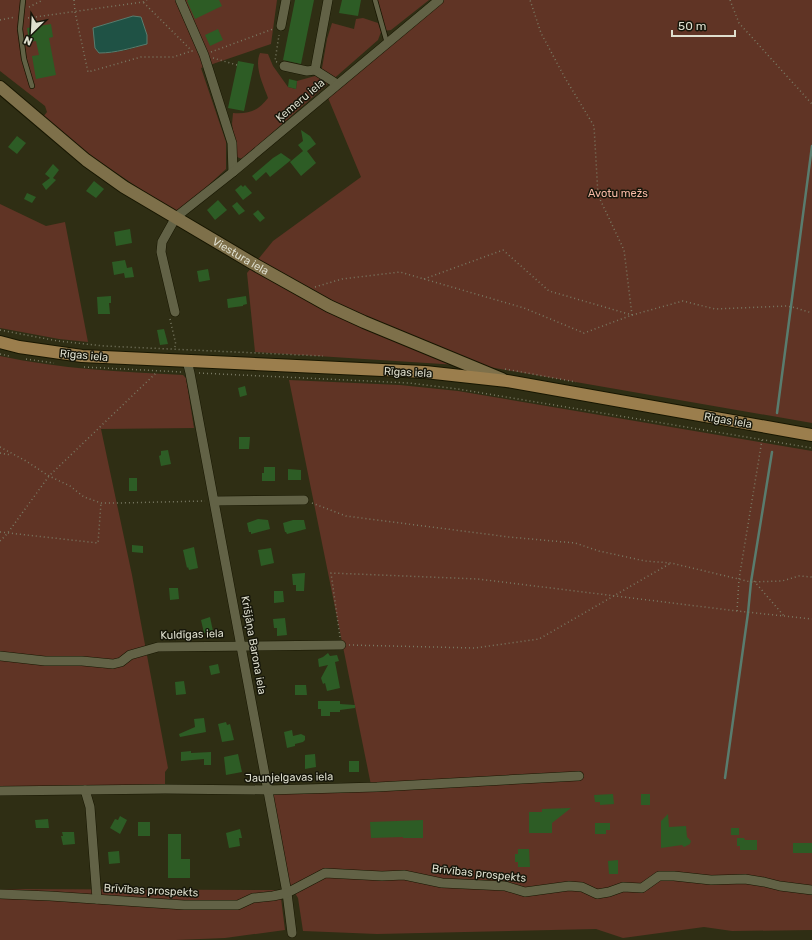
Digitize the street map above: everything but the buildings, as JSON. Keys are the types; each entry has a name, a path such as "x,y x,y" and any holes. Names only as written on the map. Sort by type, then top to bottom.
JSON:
{"main road":[{"name":"Rīgas iela","path":"0,342 19,347 82,356 425,372 507,381 812,435"}],"street":[{"path":"180,0 204,55 232,143 233,172"},
{"path":"281,26 286,0"},
{"path":"315,70 328,0"},
{"name":"Ķemeru iela","path":"176,217 233,172 336,84 439,0"},
{"path":"284,66 307,71 315,70 336,84"},
{"name":"Viestura iela","path":"0,87 86,160 124,187 301,291 364,322 507,381"},
{"path":"175,312 161,252 162,242 176,217"},
{"name":"Krišjāņa Barona iela","path":"187,361 242,645 287,893 292,933"},
{"path":"215,501 304,500"},
{"name":"Kuldīgas iela","path":"0,656 45,661 82,661 113,664 121,662 130,655 158,646 341,645"},
{"name":"Jaunjelgavas iela","path":"0,791 268,790 378,787 578,776"},
{"path":"85,790 90,807 97,899"},
{"name":"Brīvības prospekts","path":"0,894 184,905 238,905 253,898 287,893 325,873 382,876 404,875 442,883 505,886 525,892 575,886 582,887 597,894 623,887 642,888 659,876 711,880 745,879 780,886 812,890"}],"lane":[{"path":"23,0 20,29 24,59 32,86"},
{"path":"375,0 387,43"}],"path":[{"path":"0,20 21,13 43,0"},
{"path":"74,0 75,12 88,72 141,57 174,57 192,51 143,2"},
{"path":"21,13 26,19 138,3 147,0"},
{"path":"530,0 541,33 565,78 594,126 598,195 624,250 632,315"},
{"path":"730,0 739,23 812,104"},
{"path":"204,55 281,26 276,61 284,66"},
{"path":"204,55 237,65"},
{"path":"424,279 503,250 548,291 632,315"},
{"path":"301,291 342,279 400,272 524,308 584,333 632,315 683,301 715,309 787,306 812,312"},
{"path":"174,349 176,345 170,317 175,312"},
{"path":"0,541 7,534 49,476 158,371"},
{"path":"190,373 409,383 458,389 812,448"},
{"path":"736,611 739,579 762,440"},
{"path":"0,447 49,476 70,486 84,497 102,503 119,504 215,501"},
{"path":"0,453 13,455"},
{"path":"304,500 346,516 501,536 575,543 599,552 645,561 671,563 751,582 782,582 799,576 812,577"},
{"path":"0,532 7,534 98,543 102,503"},
{"path":"671,563 615,596 539,639 474,648 341,645 331,573 478,579 615,596 736,611 812,619"},
{"path":"754,581 784,616"}],"green space":[{"path":"0,0 277,0 271,44 201,68 226,142 226,169 177,214 90,155 43,117 47,112 45,106 0,71","holes":["133,16 147,44 127,50 108,53 93,28"]},
{"path":"375,0 429,0 391,30 383,31"},
{"name":"Avotu mežs","path":"439,0 812,0 812,423 489,367 255,352 247,273 273,241 361,177 326,93"},
{"path":"363,18 378,23 381,32 378,40 242,159 237,157 232,124 233,113 253,111 261,106 268,98 259,70 258,58 260,53 268,54 273,66 288,87 296,89 297,81 315,76 322,68 327,39 332,23 354,29 356,19"},
{"path":"0,204 46,226 65,222 88,342 59,339 0,328"},
{"path":"0,356 68,367 183,375 186,378 194,428 101,429 132,575 168,768 165,772 165,787 0,791"},
{"path":"289,380 400,385 458,391 812,451 812,930 732,931 704,927 623,938 596,929 377,934 303,931 298,898 293,890 287,893 273,794 372,790"},
{"path":"0,889 280,890 285,930 225,938 176,940 0,940"}],"water":[{"path":"133,16 141,17 147,35 147,44 117,51 99,53 95,48 93,28"}],"waterway":[{"path":"777,413 812,146"},
{"path":"725,778 751,582 772,452"}]}
